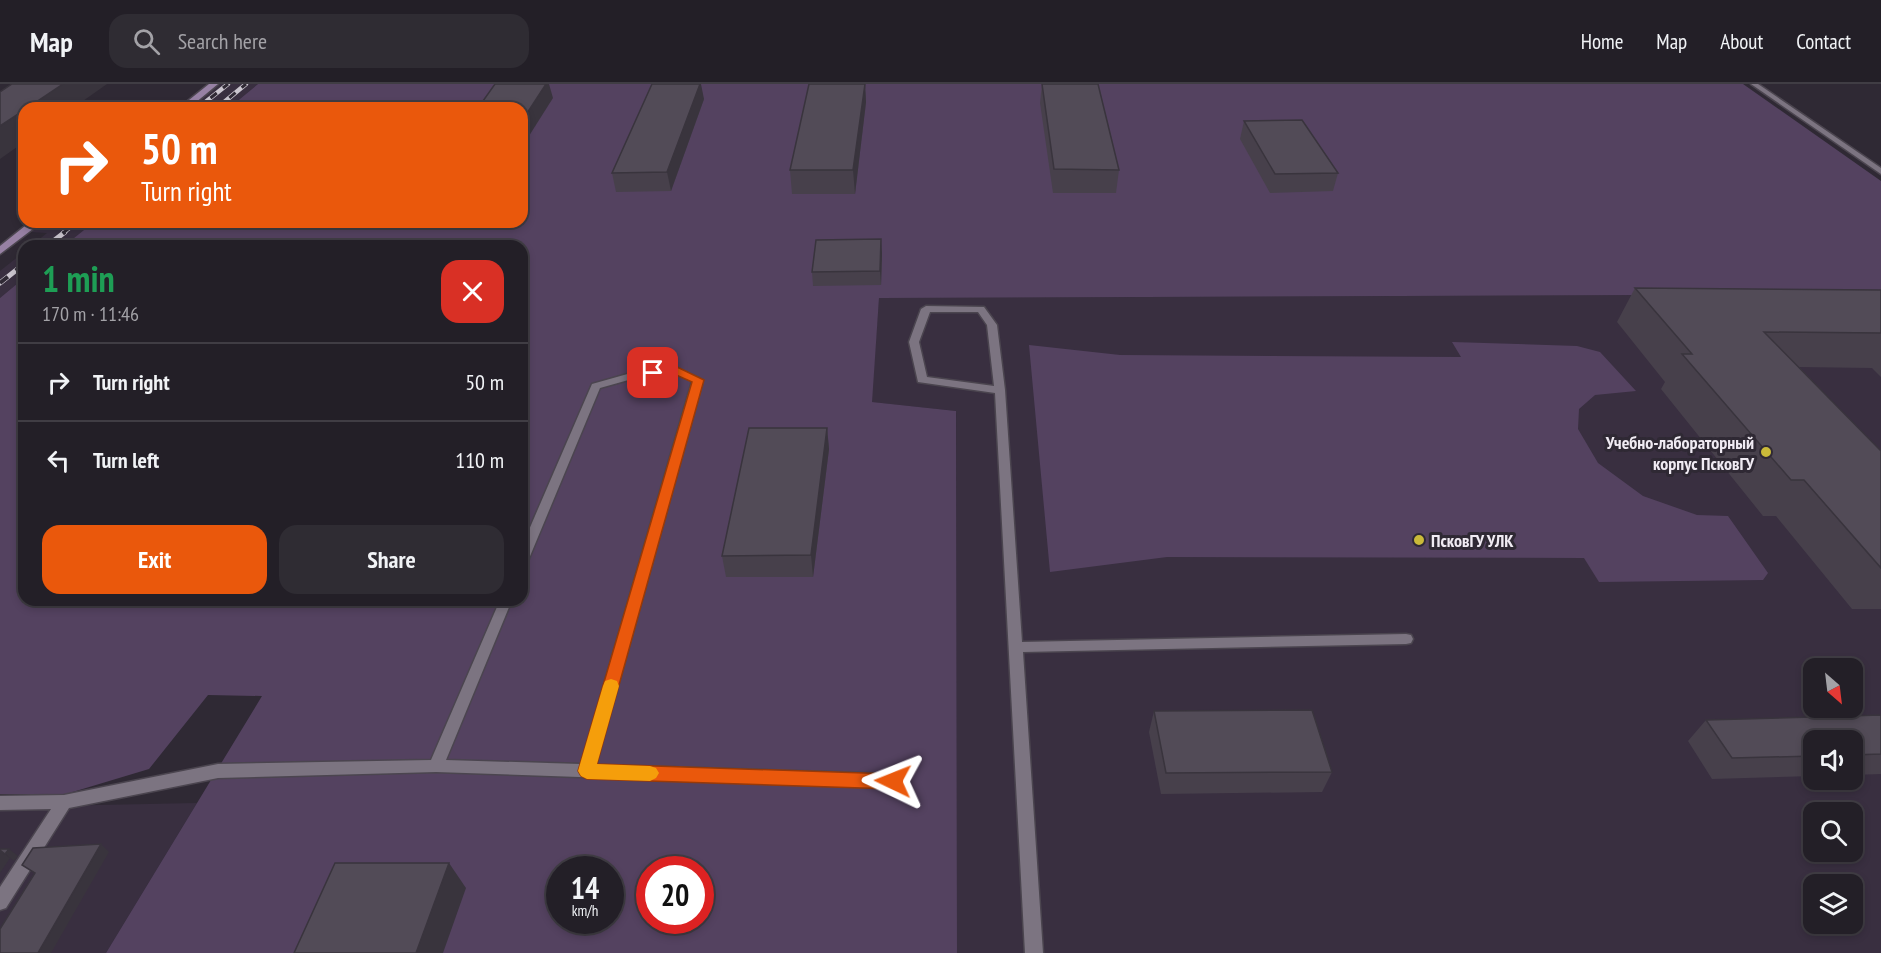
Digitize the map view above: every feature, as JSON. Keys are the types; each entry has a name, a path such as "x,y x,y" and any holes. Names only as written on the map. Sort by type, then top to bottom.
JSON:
{"main road":[{"path":"191,102 214,84"},
{"path":"0,251 29,228"}],"lane":[{"path":"1754,84 1881,172"},
{"path":"1000,390 922,380 914,342 926,309 981,309 992,325 1000,390 1034,953"},
{"path":"528,547 596,386 631,376 675,370 698,380 587,771"},
{"path":"436,766 503,606"},
{"path":"1016,647 1406,639"},
{"path":"0,803 64,802 218,771 436,766 893,781"},
{"path":"0,902 64,802"}],"shaded area":[{"path":"220,84 258,84 236,102 197,102"},
{"path":"258,84 1743,84 1881,181 1881,294 879,298 872,402 956,411 957,953 106,953 262,696 208,695 149,769 66,794 0,794 0,298 18,283 18,606 528,606 528,240 72,240 86,228 528,228 528,102 236,102"},
{"path":"36,228 86,228 72,240 38,240 47,233 31,232"},
{"path":"18,257 18,283 0,298 0,271"},
{"name":"ПсковГУ УЛК","path":"1881,294 1881,953 957,953 956,411 871,402 879,298"},
{"path":"1452,342 1577,346 1600,352 1636,391 1595,395 1579,409 1578,429 1598,463 1643,496 1697,515 1728,516 1768,573 1763,580 1599,582 1584,558 1167,557 1050,572 1029,345 1120,355 1461,357"},
{"path":"197,803 106,953 0,953 0,807"}],"building":[{"path":"12,84 63,84 36,102 18,102 18,114 0,126 0,92"},
{"path":"495,84 546,84 528,112 528,102 482,102"},
{"path":"652,84 700,84 667,172 612,173"},
{"path":"809,84 865,84 853,170 790,170"},
{"path":"1042,84 1098,84 1119,170 1054,169"},
{"path":"1302,120 1338,173 1275,174 1244,121"},
{"path":"881,239 880,271 812,272 816,240"},
{"path":"1635,288 1881,290 1881,333 1764,332 1881,451 1881,568 1804,480 1791,480 1682,354 1692,354"},
{"path":"749,428 827,428 811,555 722,556"},
{"path":"1312,710 1332,772 1166,773 1154,711"},
{"path":"1881,715 1881,754 1863,755 1863,730 1803,730 1803,756 1732,758 1706,720 1863,718 1863,716"},
{"path":"101,844 38,953 0,953 0,929 35,873 22,865 33,848"},
{"path":"0,849 9,849 5,854 1,851 0,853"},
{"path":"335,863 449,863 416,953 294,953"}],"railway":[{"path":"206,102 228,84"},
{"path":"224,102 246,84"},
{"path":"63,233 69,228"},
{"path":"55,240 65,232"},
{"path":"0,283 18,269"}],"slow traffic":[{"path":"611,686 587,771 650,773"}],"place":[{"name":"Учебно-лабораторный корпус ПсковГУ","path":"1766,452"},
{"name":"ПсковГУ УЛК","path":"1419,540"}],"route":[{"path":"653,373 675,370 698,380 587,771 893,781"}]}
